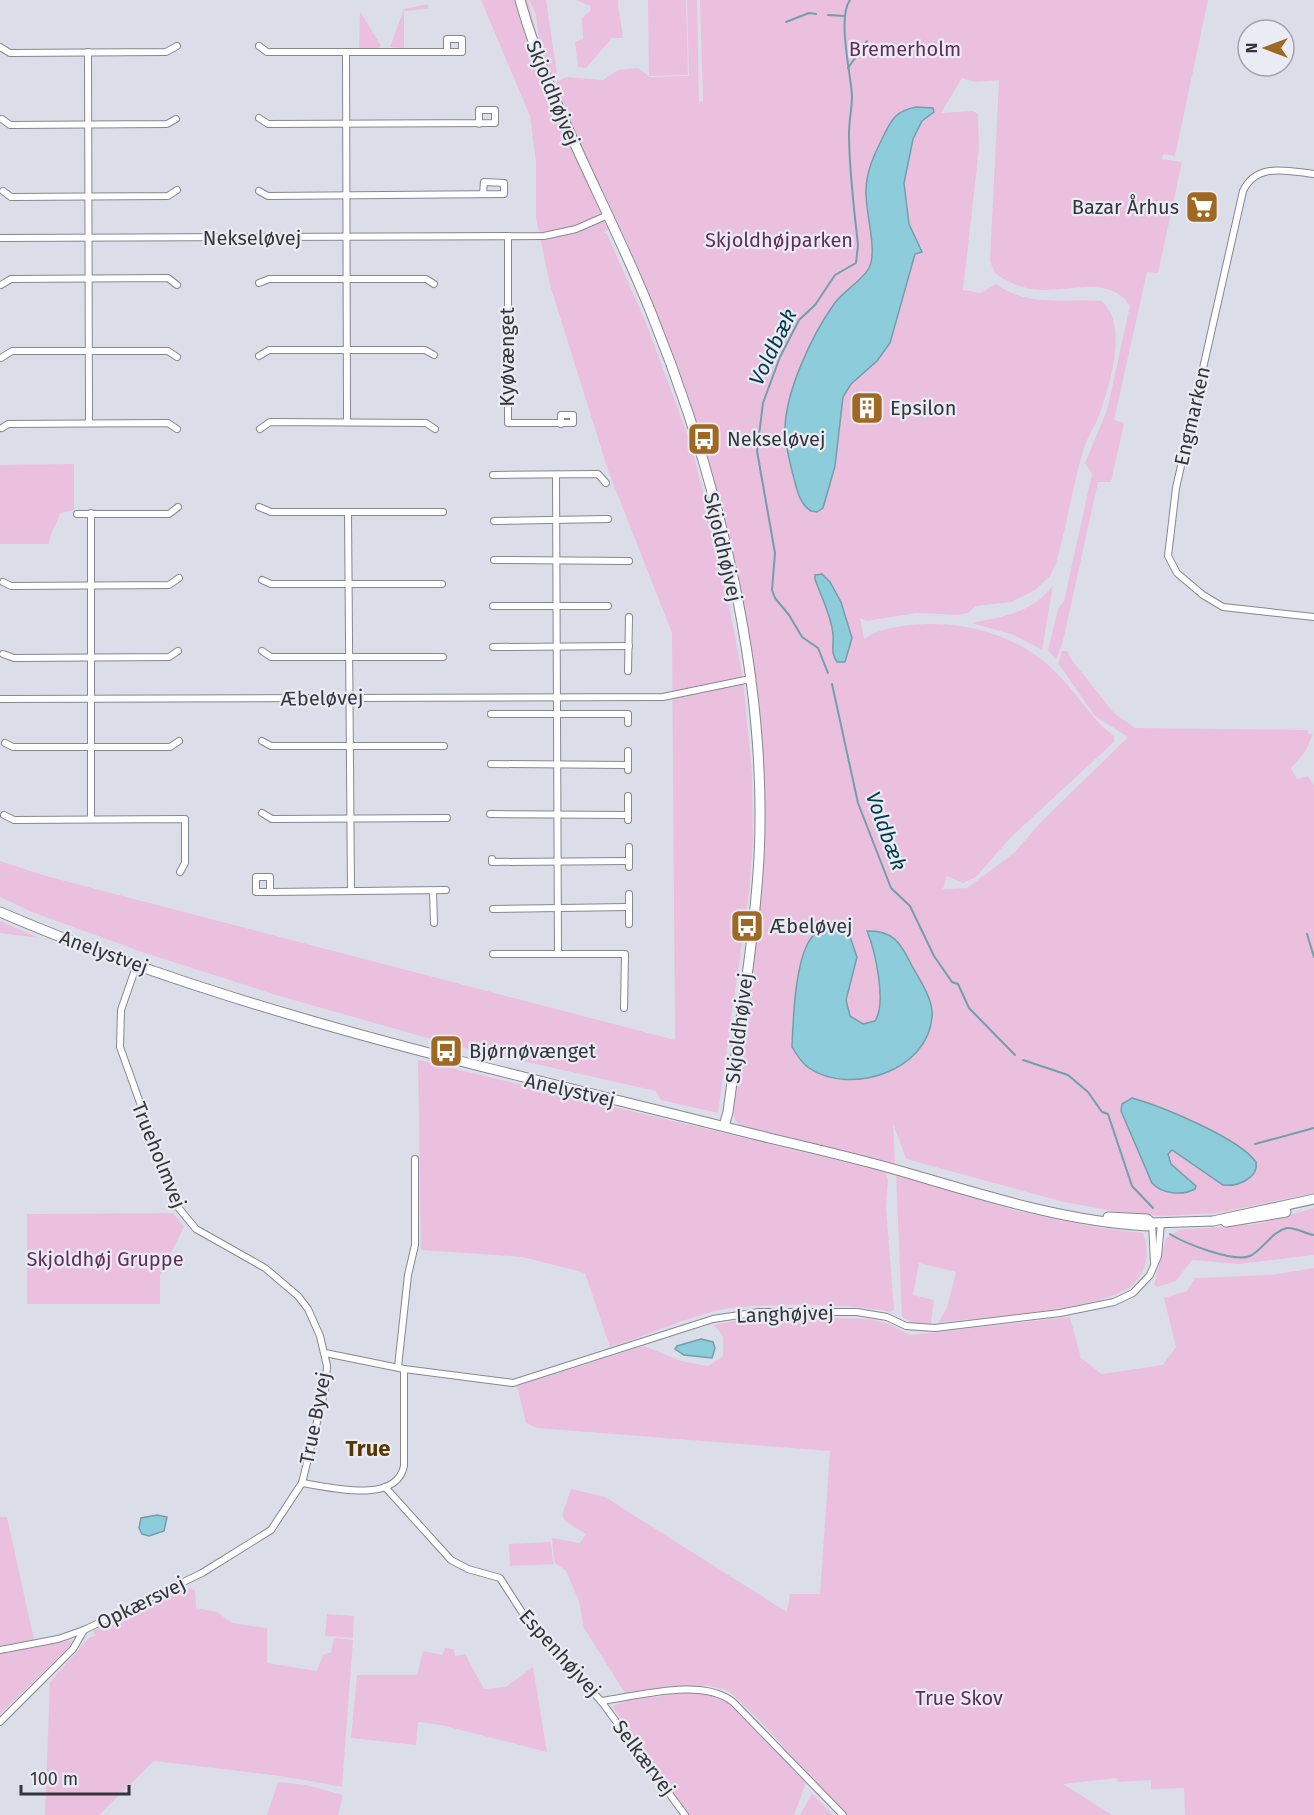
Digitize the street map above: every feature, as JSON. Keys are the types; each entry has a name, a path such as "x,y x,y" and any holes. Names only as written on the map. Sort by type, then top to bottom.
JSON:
{"street":[{"name":"Skjoldhøjvej","path":"520,0 545,80 653,316 697,444 736,598 750,679 756,733 759,859 728,1112 724,1126"},
{"path":"0,48 10,52 166,52 177,46"},
{"path":"259,46 267,52 447,51"},
{"path":"88,52 89,423"},
{"path":"346,52 347,422"},
{"path":"259,118 268,124 479,124"},
{"path":"2,119 10,125 168,124 176,119"},
{"name":"Engmarken","path":"1314,174 1263,171 1247,182 1243,191 1176,488 1167,549 1172,567 1203,595 1223,607 1314,617"},
{"path":"3,191 11,197 89,197 168,196 177,190"},
{"path":"259,191 268,196 483,194"},
{"name":"Nekseløvej","path":"0,238 347,238 555,235 608,215"},
{"name":"Kyøvænget","path":"508,236 508,423 561,424"},
{"path":"1,285 11,279 168,278 177,285"},
{"path":"259,283 269,279 346,278 426,279 434,284"},
{"path":"260,356 269,350 425,350 434,356"},
{"path":"1,358 12,351 168,351 177,357"},
{"path":"260,429 270,422 347,422 426,423 435,429"},
{"path":"2,428 8,424 168,423 177,429"},
{"path":"493,475 598,474 606,483"},
{"path":"556,475 558,954"},
{"path":"77,514 169,514 178,507"},
{"path":"259,507 271,512 443,512"},
{"path":"348,512 351,891"},
{"path":"91,513 91,819"},
{"path":"494,521 608,519"},
{"path":"494,561 629,561"},
{"path":"3,582 11,586 169,585 178,578"},
{"path":"262,580 271,585 442,584"},
{"path":"493,606 608,606"},
{"path":"628,671 629,617"},
{"path":"493,647 629,646"},
{"path":"3,654 14,658 169,657 178,651"},
{"path":"262,651 271,657 443,657"},
{"name":"Æbeløvej","path":"0,699 663,697 750,679"},
{"path":"491,714 628,714 628,723"},
{"path":"5,743 14,747 170,747 179,741"},
{"path":"262,741 271,746 444,746"},
{"path":"490,764 628,768 628,751"},
{"path":"490,814 628,818 628,796"},
{"path":"262,813 272,819 447,818"},
{"path":"4,815 14,820 185,819 185,863 180,872"},
{"path":"492,859 492,862 557,861 629,864 629,848"},
{"path":"270,892 446,890"},
{"path":"433,891 434,923"},
{"path":"629,894 629,924"},
{"path":"493,909 629,907"},
{"name":"Anelystvej","path":"0,912 136,964 427,1053 724,1126 1058,1216 1148,1226 1156,1223 1213,1221 1314,1199"},
{"path":"493,954 625,954 624,1008"},
{"name":"Trueholmvej","path":"136,964 122,1010 120,1047 177,1206 196,1229 247,1257 283,1281 298,1296 314,1321"},
{"path":"385,1487 402,1475 404,1466 401,1368 408,1275 416,1245 415,1159"},
{"name":"Anelystvej","path":"1213,1221 1217,1224 1258,1218 1314,1205"},
{"name":"Langhøjvej","path":"401,1368 513,1383 713,1319 740,1313 857,1312 887,1317 906,1326 935,1328 1060,1313 1125,1298 1145,1283 1158,1256 1156,1223"},
{"name":"True Byvej","path":"271,1530 302,1483 326,1385 325,1353 314,1321"},
{"name":"True Byvej","path":"325,1353 401,1368"},
{"name":"True Byvej","path":"302,1483 368,1491 385,1487"},
{"name":"Espenhøjvej","path":"385,1487 451,1560 468,1569 500,1578 527,1620 601,1701 692,1689 711,1690 725,1695 843,1815"},
{"name":"Opkærsvej","path":"0,1650 58,1639 84,1630 202,1573 271,1530"},
{"path":"0,1722 73,1649 84,1630"},
{"name":"Selkærvej","path":"601,1701 685,1815"}],"green space":[{"path":"481,0 528,0 540,48 536,15 529,0 546,0 557,74 551,76 563,105 556,82 566,77 603,80 618,70 638,68 650,77 689,76 687,0 697,0 699,102 703,101 700,0 1208,0 1175,156 1163,154 1162,159 1182,162 1158,273 1147,272 1114,420 1124,423 1111,482 1098,482 1063,641 1056,660 1048,650 1058,609 1064,601 1092,474 1085,463 1107,410 1130,306 1122,297 1102,288 1037,290 1011,283 995,273 990,261 999,80 975,82 962,78 941,113 973,111 978,114 979,148 963,290 981,293 996,284 1021,296 1034,299 1102,301 1110,311 1114,324 1116,338 1113,369 1099,415 1083,451 1060,549 1050,576 1035,590 1011,602 976,606 968,613 958,615 916,613 867,621 860,618 864,639 889,629 908,625 935,624 972,628 1006,639 1023,647 1052,668 1094,717 1114,736 1114,742 1011,837 976,877 963,883 947,876 943,889 967,888 1015,852 1041,822 1128,737 1095,716 1058,663 1062,651 1067,651 1114,713 1135,728 1308,730 1308,734 1313,734 1305,752 1291,768 1297,779 1308,776 1314,785 1314,1193 1217,1213 1164,1216 1118,1212 1064,1202 906,1159 893,1123 895,1164 740,1126 735,1120 733,1109 755,941 762,857 761,737 748,630 723,526 674,360 636,262 565,109 608,230 603,232 607,234 646,323 691,444 722,568 743,679 752,772 753,841 749,892 718,1113 661,1100 656,1091 452,1045 276,995 142,952 32,912 0,897 0,861 46,876 675,1040 672,633 608,470 550,285 536,218 536,162 530,116"},
{"path":"576,0 618,0 623,38 612,38 586,68 578,67 575,42 583,39 582,18 591,10 590,6"},
{"path":"648,0 686,0 688,75 649,76"},
{"path":"428,4 428,9 404,11 404,48 390,47 404,9"},
{"path":"360,11 381,46 379,48 359,48"},
{"path":"74,464 74,510 60,513 49,544 0,544 0,465"},
{"path":"1053,585 1042,650 1014,635 971,623 1005,616 1026,608 1036,602"},
{"path":"0,921 39,938 0,933"},
{"path":"418,1060 886,1172 888,1180 886,1206 894,1310 890,1312 852,1307 802,1305 732,1308 689,1319 610,1347 585,1273 523,1257 421,1250"},
{"path":"896,1174 1017,1211 1094,1227 1143,1233 1147,1247 1146,1262 1140,1276 1130,1287 1092,1302 1038,1312 938,1323 947,1308 956,1272 919,1263 913,1295 934,1300 931,1323 915,1324 902,1317"},
{"path":"1314,1208 1314,1255 1238,1264 1192,1260 1176,1281 1157,1287 1154,1285 1166,1238 1179,1230 1258,1224"},
{"name":"Skjoldhøj Gruppe","path":"173,1213 184,1227 160,1275 160,1304 27,1304 27,1214"},
{"name":"True Skov","path":"1314,1268 1314,1815 1185,1815 1184,1788 1151,1789 1151,1780 1118,1782 1117,1778 1063,1784 1112,1815 846,1815 760,1721 729,1691 707,1685 625,1693 584,1628 579,1601 566,1571 554,1562 552,1538 580,1543 586,1534 566,1522 562,1515 571,1489 605,1497 787,1612 790,1594 820,1594 830,1451 537,1428 526,1423 517,1386 644,1346 681,1361 708,1366 723,1356 723,1336 714,1325 761,1316 870,1319 891,1325 910,1335 1070,1317 1081,1358 1102,1374 1163,1365 1176,1347 1164,1298 1187,1291 1195,1278 1271,1275"},
{"path":"0,1517 7,1517 34,1640 0,1646"},
{"path":"551,1542 553,1564 510,1566 509,1544"},
{"path":"183,1587 195,1590 196,1608 217,1612 232,1623 267,1628 267,1663 317,1671 323,1655 331,1652 334,1638 353,1640 342,1787 272,1775 154,1761 99,1815 45,1815 50,1682 90,1637 96,1636 93,1631"},
{"path":"327,1614 354,1616 353,1638 325,1636"},
{"path":"71,1640 72,1644 0,1714 0,1653"},
{"path":"445,1648 454,1649 455,1656 465,1654 484,1689 506,1687 533,1667 547,1752 441,1725 418,1722 416,1745 351,1738 357,1675 417,1675 423,1651 442,1655"},
{"path":"699,1691 712,1693 726,1700 806,1783 794,1815 688,1815 612,1706 630,1700"},
{"path":"278,1782 306,1785 343,1795 338,1815 267,1815"},
{"path":"812,1794 833,1815 800,1815"}],"water":[{"path":"916,107 933,108 934,112 922,121 913,139 904,183 909,224 922,252 915,254 890,343 877,361 851,384 843,397 835,466 823,508 817,512 811,511 803,503 798,493 787,451 785,430 790,399 801,364 817,331 838,299 862,278 869,268 872,241 866,184 869,170 891,122 903,111"},
{"path":"822,574 830,582 841,602 852,638 845,662 837,662 834,655 830,620 815,579 815,575"},
{"path":"847,928 857,957 846,1000 850,1016 863,1024 875,1021 878,1013 879,976 867,931 889,935 899,943 925,989 932,1010 927,1036 917,1052 902,1064 884,1073 865,1078 845,1079 826,1076 806,1066 792,1047 796,987 808,942 815,934 822,931"},
{"path":"1132,1098 1179,1115 1234,1143 1256,1162 1254,1173 1240,1183 1223,1185 1172,1150 1168,1154 1171,1164 1196,1186 1195,1189 1184,1193 1172,1193 1156,1187 1152,1183 1121,1111 1122,1104"},
{"path":"701,1339 713,1342 715,1348 712,1358 684,1355 675,1349 677,1346"},
{"path":"157,1515 167,1517 164,1531 149,1536 142,1534 139,1528 141,1518"}],"waterway":[{"name":"Voldbæk","path":"828,673 818,648 802,637 772,590 775,553 757,451 763,403 780,357 799,320 815,305 835,275 856,263 858,245 849,147 852,96 845,32 846,8 850,0"},
{"path":"786,22 809,13 816,14"},
{"path":"828,15 845,16"},
{"path":"848,68 867,41"},
{"name":"Voldbæk","path":"832,684 858,803 891,888 910,906 934,956 952,982 958,984 969,1008 1015,1055"},
{"path":"1307,934 1314,957"},
{"name":"Voldbæk","path":"1023,1060 1068,1075 1088,1092 1102,1112 1108,1114 1132,1186 1153,1208"},
{"path":"1255,1144 1314,1128"},
{"name":"Voldbæk","path":"1170,1234 1209,1251 1233,1257 1250,1256 1277,1233 1287,1228 1314,1235"}],"place":[{"name":"Bazar Århus","path":"1202,207"},
{"name":"Epsilon","path":"867,408"},
{"name":"Nekseløvej","path":"704,439"},
{"name":"Æbeløvej","path":"747,926"},
{"name":"Bjørnøvænget","path":"446,1051"}],"district":[{"name":"True","path":"368,1448"}],"park label":[{"name":"Bremerholm","path":"905,49"},
{"name":"Skjoldhøjparken","path":"779,240"}]}
